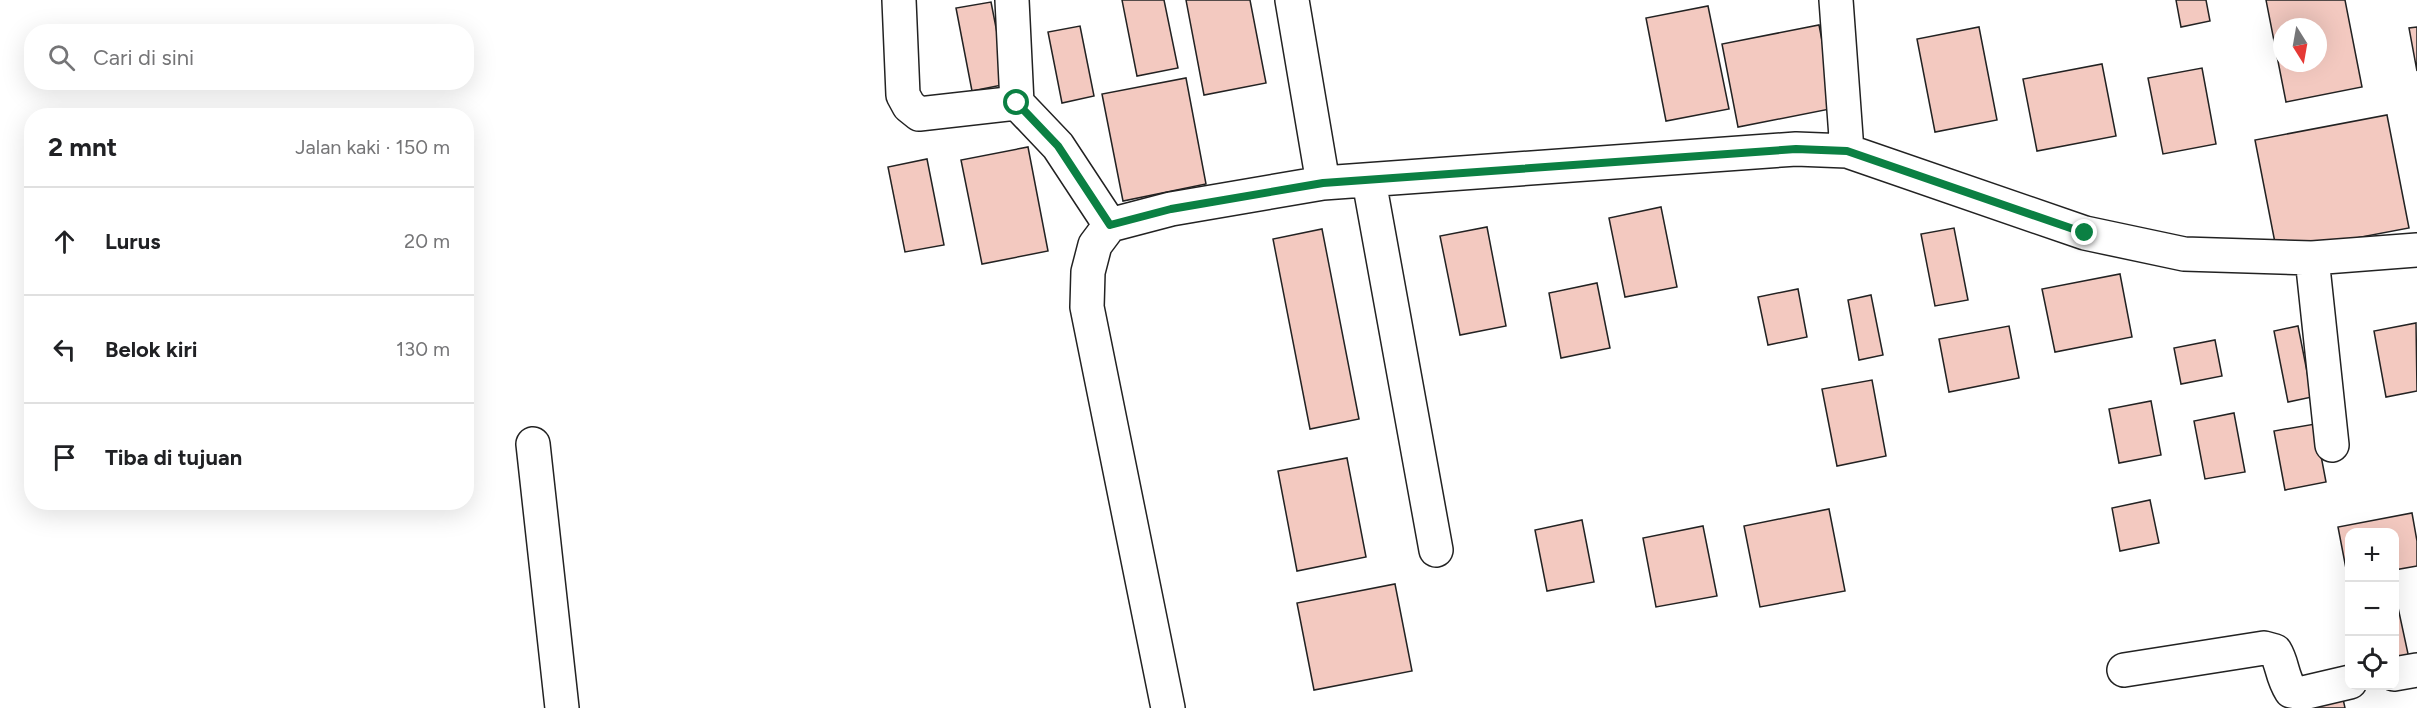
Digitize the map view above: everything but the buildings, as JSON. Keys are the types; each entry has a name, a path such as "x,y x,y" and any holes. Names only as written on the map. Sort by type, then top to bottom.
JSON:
{"street":[{"path":"899,0 903,95 909,106 919,114 1017,103"},
{"path":"1012,0 1017,103 1058,146 1110,225"},
{"path":"1293,0 1323,183"},
{"path":"1836,0 1847,151"},
{"path":"1168,708 1087,307 1088,272 1095,245 1110,225 1171,209 1323,183 1796,149 1847,151 2085,233 2184,254 2312,258 2417,250"},
{"path":"1369,181 1436,549"},
{"path":"2312,258 2332,445"},
{"path":"533,444 562,708"},
{"path":"2124,670 2264,648 2275,651 2279,657 2282,677 2291,691 2303,693 2345,683"},
{"path":"2399,673 2417,670"}],"route":[{"path":"1017,103 1053,139 1110,225 1171,209 1323,183 1796,149 1847,151 2085,233"}]}
